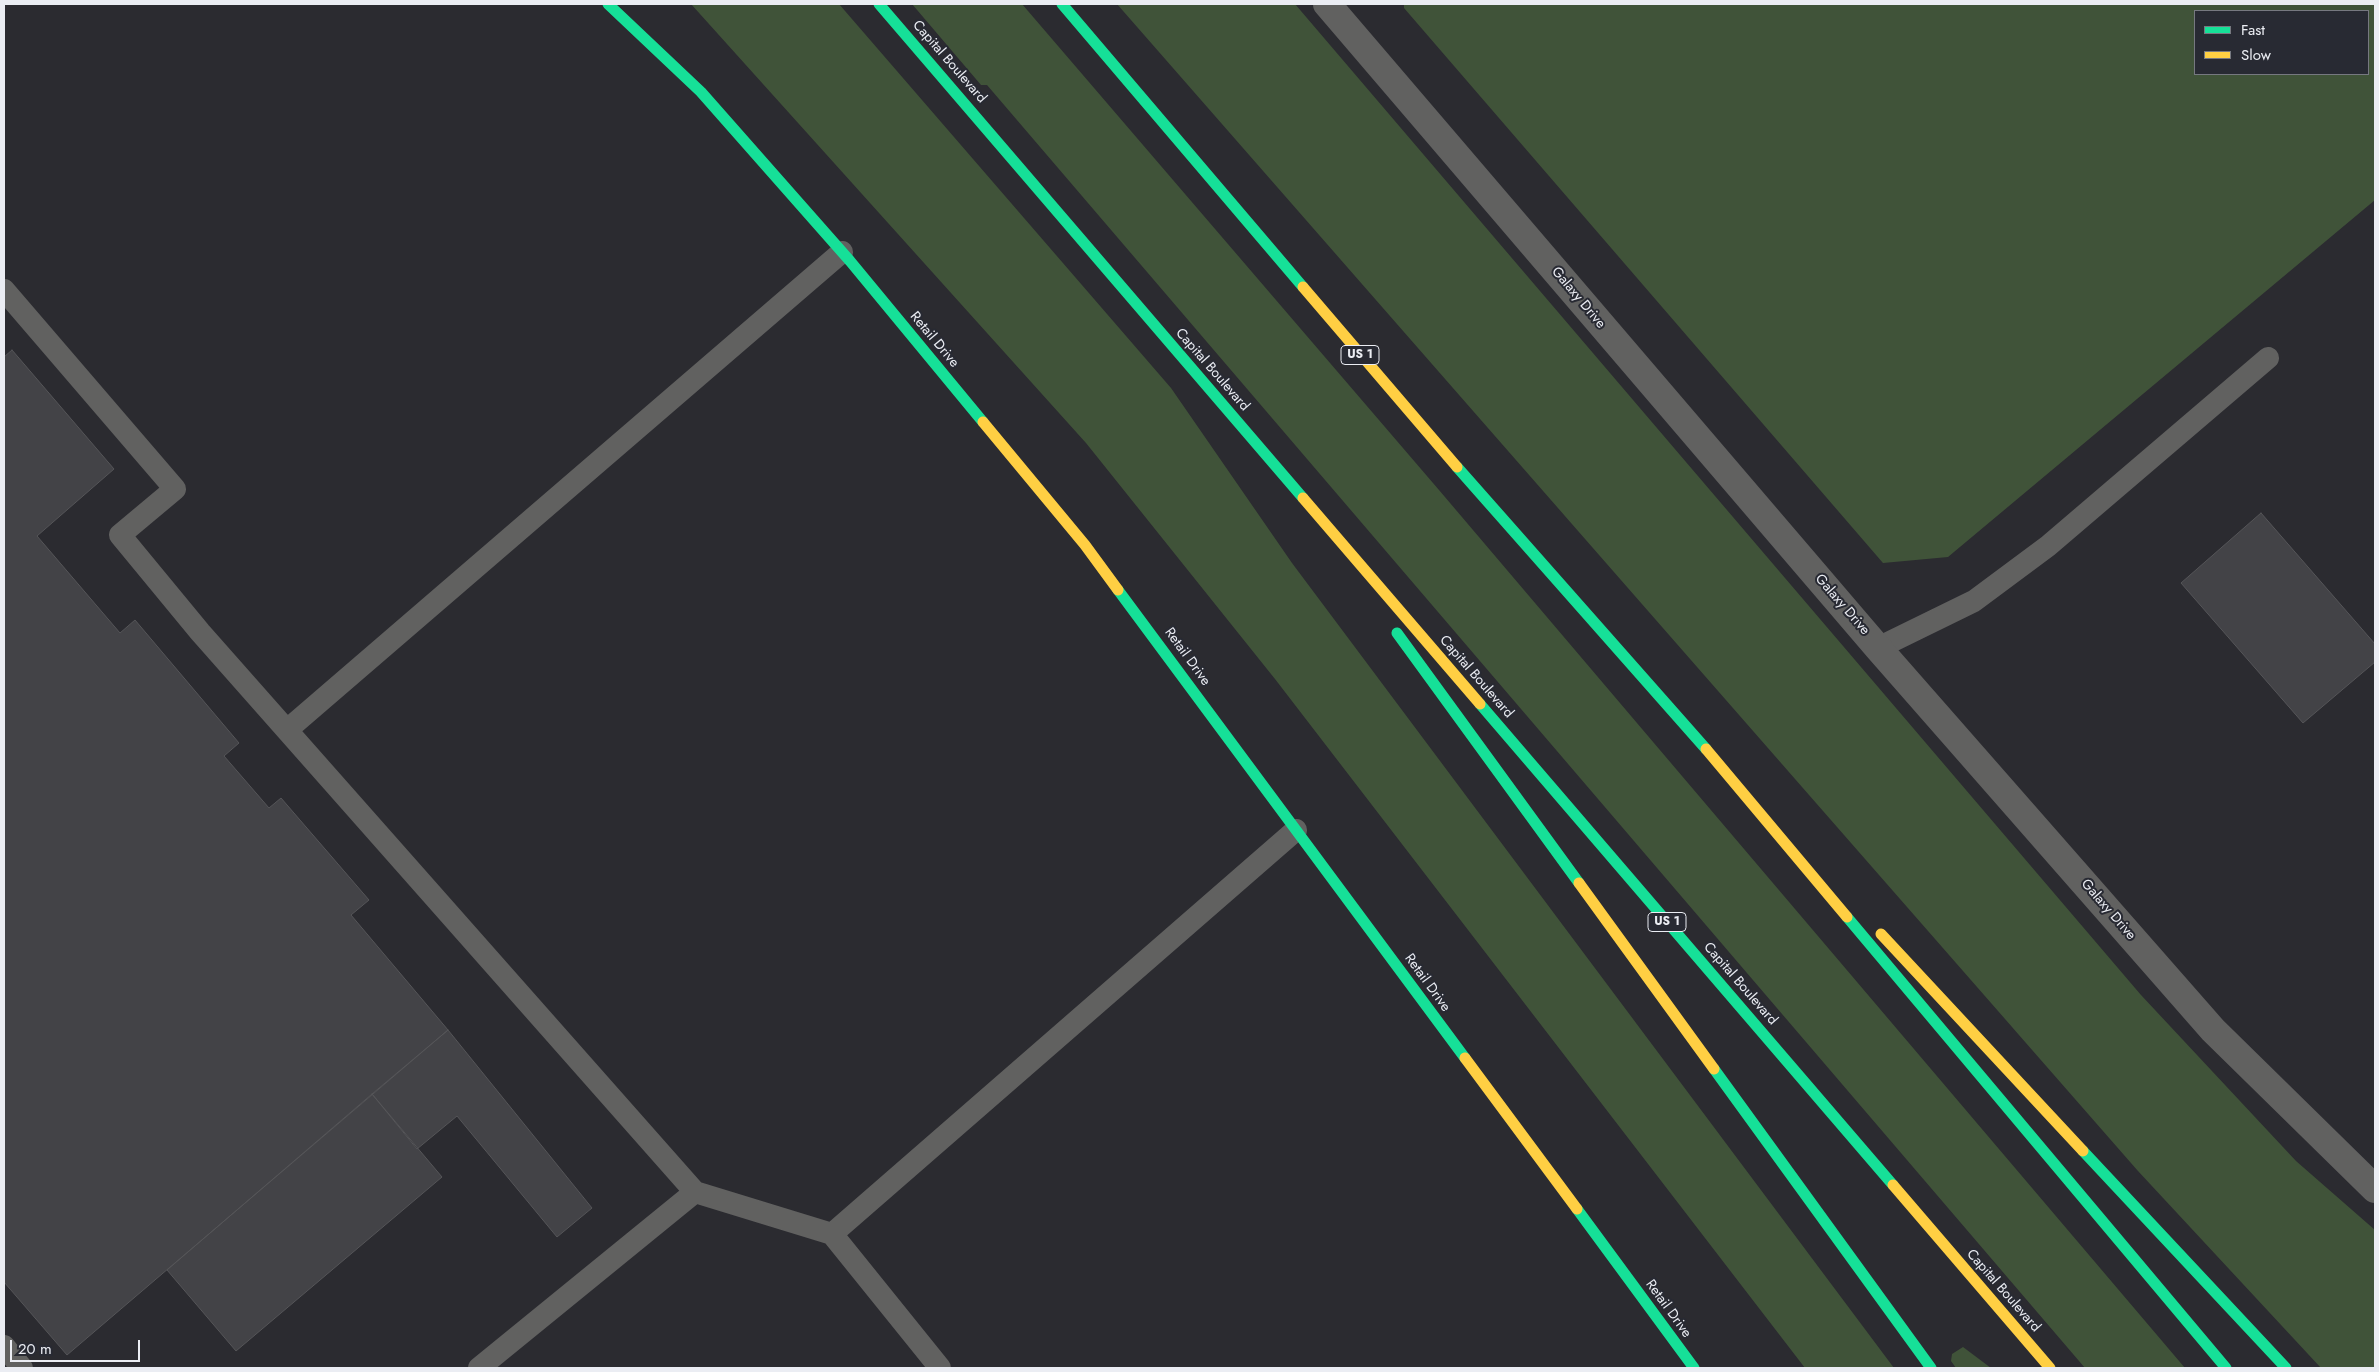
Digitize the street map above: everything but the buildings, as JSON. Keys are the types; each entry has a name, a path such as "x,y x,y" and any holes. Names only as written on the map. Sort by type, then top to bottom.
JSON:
{"main road":[{"name":"Retail Drive","path":"608,4 702,92 842,252 1086,545 1694,1368"},
{"name":"Capital Boulevard","path":"880,4 2050,1368"},
{"name":"US 1","path":"1062,4 1525,546 1665,701 2226,1368"},
{"path":"1283,476 1365,588"},
{"path":"1388,621 1930,1368"},
{"path":"1665,701 1834,882"},
{"path":"1874,926 2286,1368"}],"street":[{"name":"Galaxy Drive","path":"1327,4 1878,648 2213,1030 2375,1189"}],"lane":[{"path":"287,730 842,252"},
{"path":"4,290 176,489 120,535 200,632 695,1192 832,1234 940,1368"},
{"path":"1878,648 1974,601 2048,546 2268,358"},
{"path":"832,1234 1296,830"},
{"path":"479,1368 695,1192"},
{"path":"4,1346 22,1368"}],"green space":[{"path":"691,4 839,4 1171,388 1292,563 1894,1368 1805,1368 1275,679 1086,443"},
{"path":"912,4 1022,4 1439,490 2185,1368 2085,1368 987,85 981,85"},
{"path":"1117,4 1295,4 2141,995 2296,1161 2375,1230 2375,1368 2321,1368 2138,1171"},
{"path":"1404,4 2375,4 2375,200 1948,557 1883,563 1404,8"},
{"path":"1963,1347 1991,1368 1956,1368 1951,1361 1952,1354"}],"traffic: fast":[{"path":"608,4 701,92 850,261 983,422"},
{"path":"879,4 1303,498"},
{"path":"1062,4 1303,287"},
{"path":"1457,467 1706,749"},
{"path":"1118,590 1465,1058"},
{"path":"1397,633 1579,883"},
{"path":"1480,704 1893,1185"},
{"path":"1847,917 2226,1368"},
{"path":"1714,1069 1931,1368"},
{"path":"2083,1151 2286,1368"},
{"path":"1577,1209 1694,1368"}],"traffic: slow":[{"path":"1303,287 1457,467"},
{"path":"983,422 1085,545 1118,590"},
{"path":"1303,498 1480,704"},
{"path":"1706,749 1847,917"},
{"path":"1579,883 1714,1069"},
{"path":"1881,934 2083,1151"},
{"path":"1465,1058 1577,1209"},
{"path":"1893,1185 2050,1368"}]}
